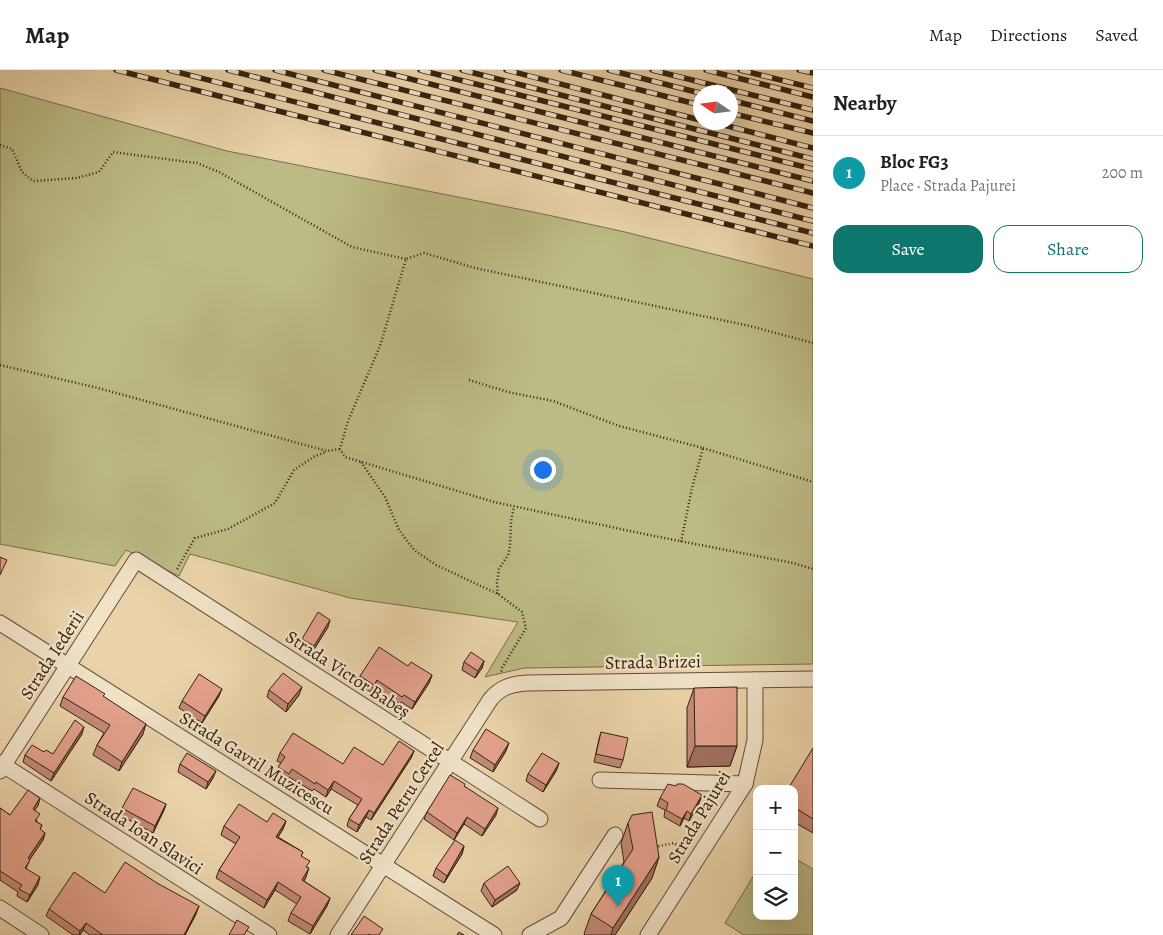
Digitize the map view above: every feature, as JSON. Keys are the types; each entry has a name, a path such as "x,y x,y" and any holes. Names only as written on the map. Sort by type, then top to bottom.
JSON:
{"street":[{"name":"Strada Victor Babeș","path":"136,560 540,820"},
{"name":"Strada Iederii","path":"1,767 136,560"},
{"name":"Strada Gavril Muzicescu","path":"0,623 494,935"},
{"name":"Strada Brizei","path":"498,686 528,683 813,679"},
{"name":"Strada Pajurei","path":"648,935 745,784 755,740 755,680"},
{"name":"Strada Petru Cercel","path":"338,935 498,686"},
{"name":"Strada Ioan Slavici","path":"1,767 269,935"},
{"path":"600,780 745,784"},
{"path":"530,935 561,918 615,835"},
{"path":"0,908 41,935"}],"path":[{"path":"0,145 12,149 22,172 33,181 76,178 99,172 113,152 197,163 219,172 352,247 406,259 424,253 475,268 750,326 813,343"},
{"path":"406,259 380,346 348,421 340,449 345,457 514,507 793,563 813,569"},
{"path":"0,365 98,388 327,451"},
{"path":"469,380 508,392 553,401 619,426 703,448 813,482"},
{"path":"681,542 692,488 703,448"},
{"path":"170,582 194,538 228,529 274,503 294,470 315,456 327,451 340,449"},
{"path":"360,461 385,497 399,530 414,550 436,565 498,594 522,612 526,628 502,668 498,686"},
{"path":"498,594 496,583 499,569 508,555 510,547 511,521 514,507"},
{"path":"654,847 674,843 698,858"}],"shaded area":[{"path":"0,88 227,151 543,214 625,232 813,279 813,664 524,668 485,677 518,622 350,598 190,554 179,576 126,550 115,566 0,544"},
{"path":"798,860 813,869 813,935 744,935 725,923 753,877 753,920 798,920"}],"building":[{"path":"0,557 7,560 0,575"},
{"path":"318,612 330,620 314,646 302,639"},
{"path":"379,647 408,666 411,662 432,675 415,702 404,695 402,697 377,680 374,685 360,676"},
{"path":"471,652 484,661 478,671 464,662"},
{"path":"283,673 302,687 288,704 269,690"},
{"path":"199,674 222,689 205,716 182,701"},
{"path":"76,676 105,694 103,696 146,724 122,762 97,745 110,725 63,697"},
{"path":"737,687 737,746 695,746 694,688"},
{"path":"75,720 84,727 54,773 25,755 32,745 44,752 46,750 53,754"},
{"path":"486,729 509,743 495,765 473,750"},
{"path":"601,732 628,738 623,760 596,754"},
{"path":"293,733 343,764 354,747 383,765 399,741 414,751 374,813 369,810 359,825 349,819 362,799 334,781 328,790 292,769 289,774 278,767 285,757 280,753"},
{"path":"813,748 813,819 798,810 798,785 790,785"},
{"path":"187,753 216,771 208,782 180,764"},
{"path":"542,753 559,763 546,785 528,774"},
{"path":"450,775 498,808 485,829 467,817 457,833 427,812"},
{"path":"668,784 676,786 677,784 683,784 702,795 691,814 687,811 682,819 666,810 668,803 660,798"},
{"path":"133,788 166,804 155,826 122,808"},
{"path":"28,790 40,798 33,809 40,814 35,821 42,825 40,829 45,833 28,858 30,860 25,868 40,877 30,895 19,889 22,885 0,871 0,808 10,815"},
{"path":"239,804 267,822 273,813 286,821 276,837 303,852 301,856 310,861 306,867 309,868 302,880 330,898 313,926 291,913 301,897 278,882 267,900 219,870 240,837 224,826"},
{"path":"652,812 659,857 613,928 591,914 633,849 628,823 632,815"},
{"path":"455,840 464,846 447,876 436,868"},
{"path":"125,862 157,883 199,906 184,935 103,935 86,923 80,931 49,909 74,872 105,893"},
{"path":"508,866 520,883 495,900 484,883"},
{"path":"364,916 383,929 379,935 351,935"},
{"path":"237,920 249,927 244,935 229,935"}],"railway":[{"path":"116,70 813,246"},
{"path":"169,70 813,233"},
{"path":"228,70 813,221"},
{"path":"275,70 813,208"},
{"path":"324,70 813,193"},
{"path":"375,70 813,181"},
{"path":"420,70 813,169"},
{"path":"462,70 813,159"},
{"path":"506,70 693,118"},
{"path":"561,70 693,103"},
{"path":"609,70 693,91"},
{"path":"652,70 813,110"},
{"path":"706,70 813,97"},
{"path":"740,70 813,88"},
{"path":"799,70 813,73"},
{"path":"738,102 813,121"},
{"path":"738,115 813,133"},
{"path":"738,129 813,148"}],"place":[{"name":"Bloc FG3","path":"618,906"}]}
